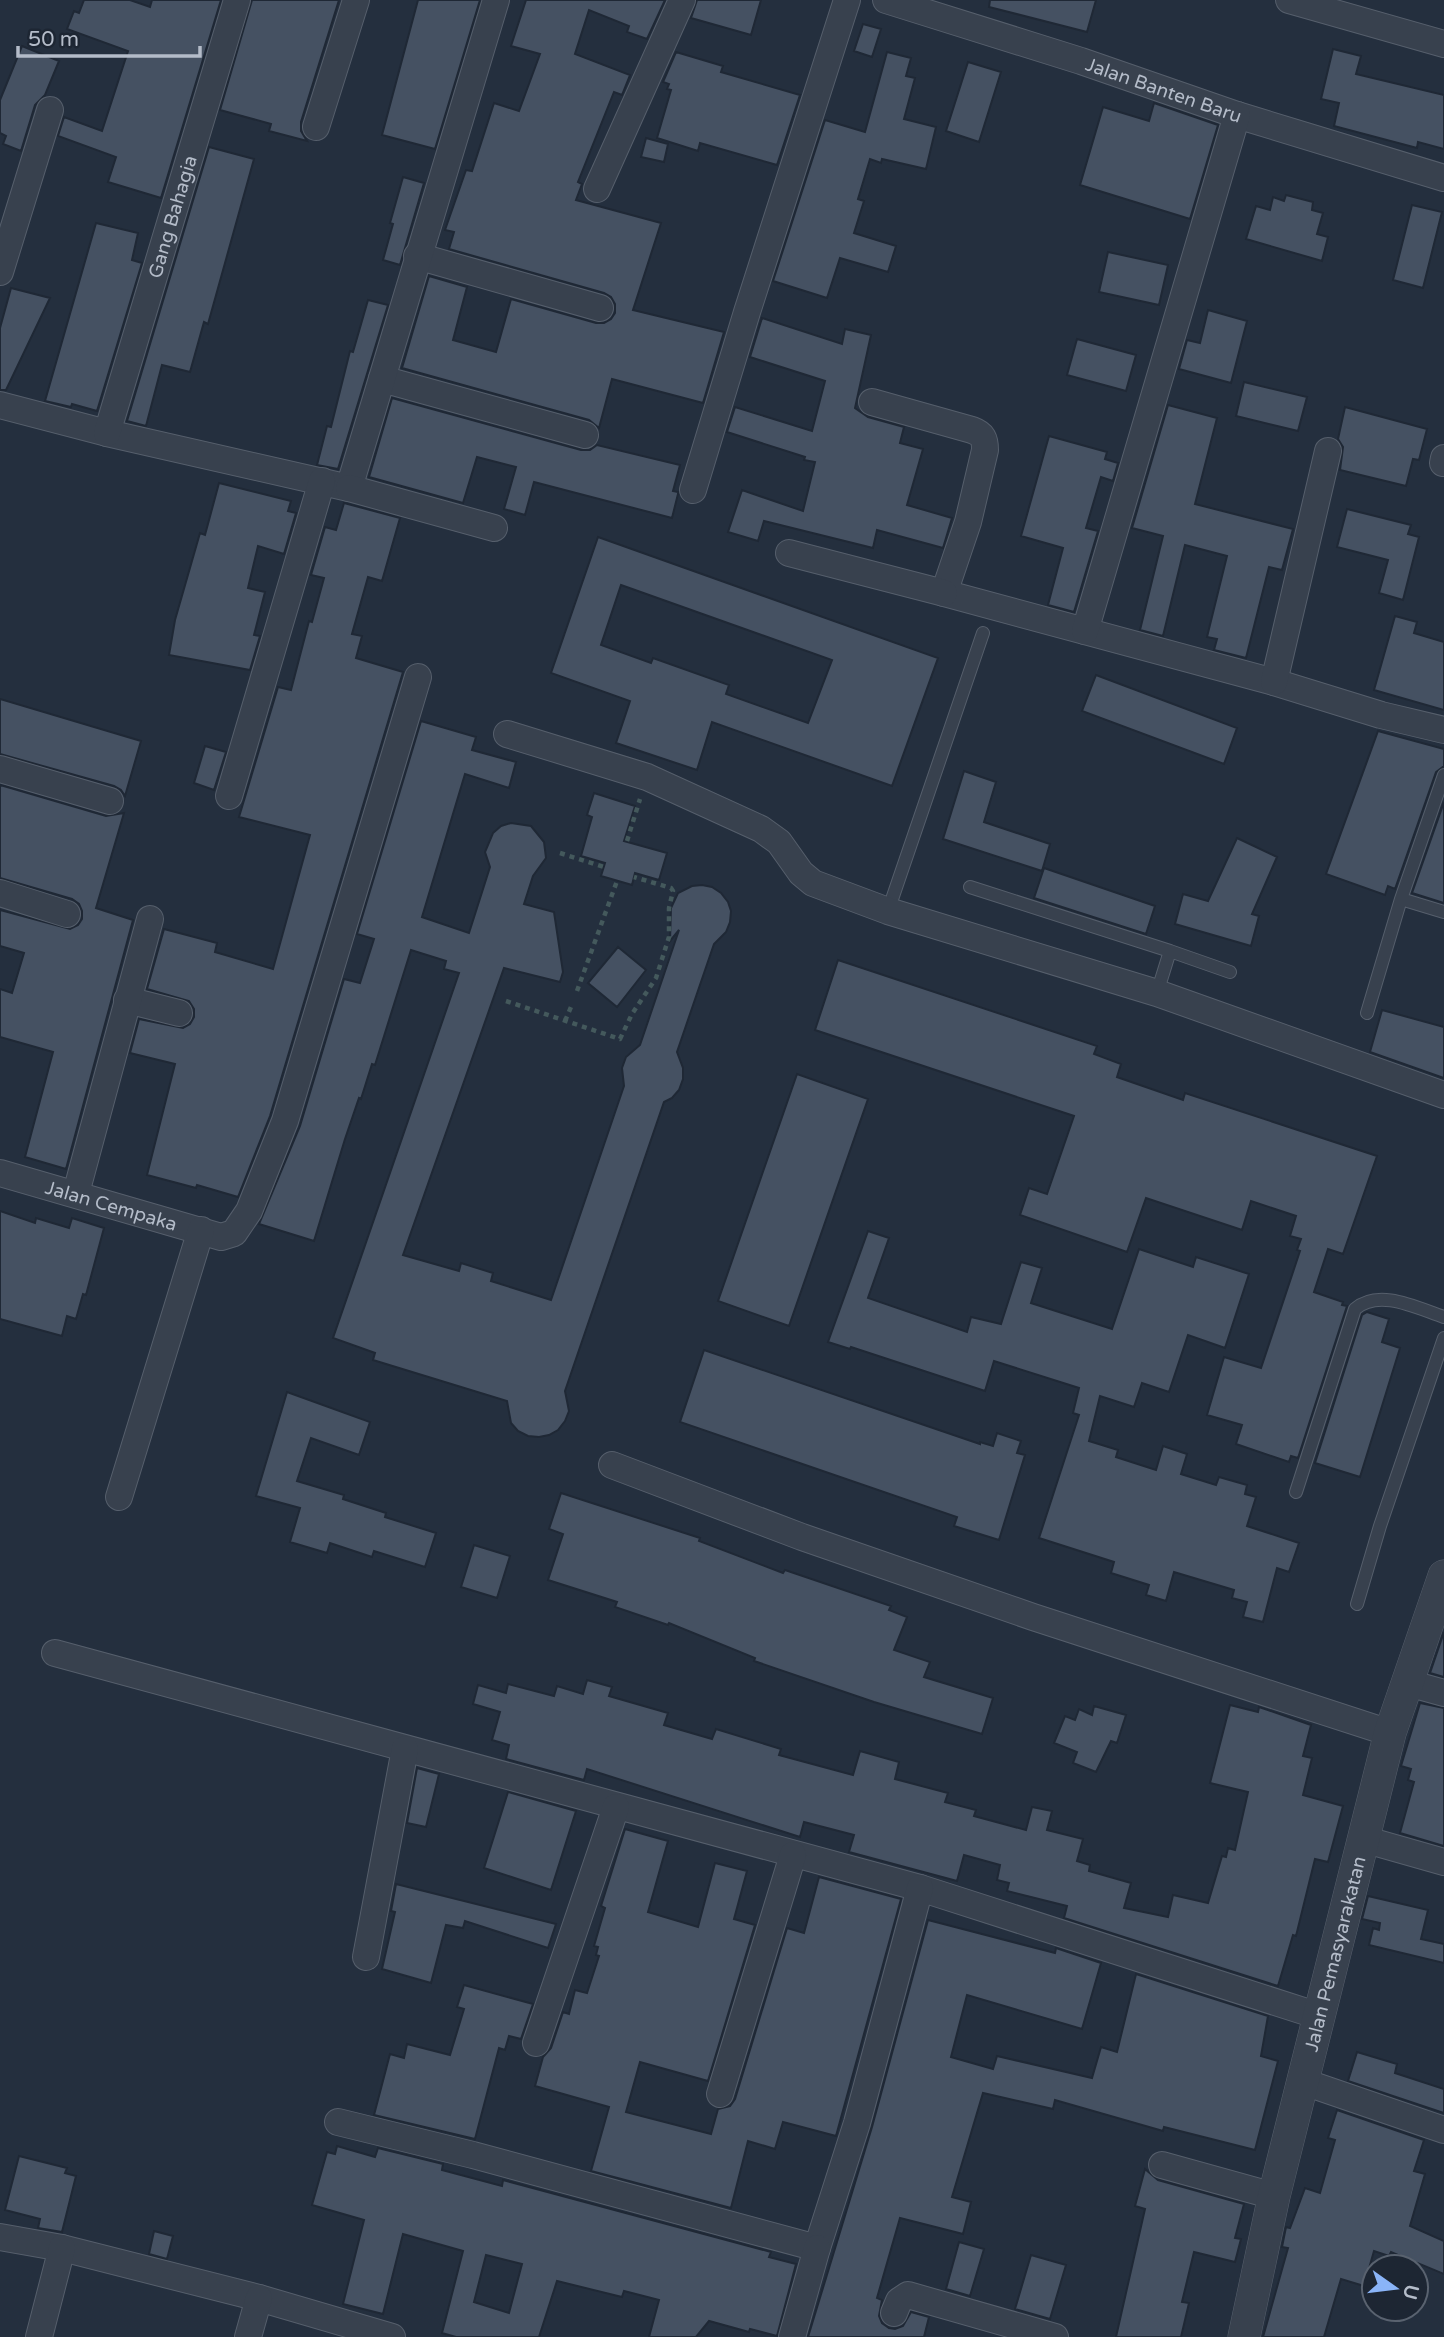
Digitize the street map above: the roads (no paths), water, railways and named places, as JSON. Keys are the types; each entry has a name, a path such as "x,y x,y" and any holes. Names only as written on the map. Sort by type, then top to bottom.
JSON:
{"street":[{"name":"Gang Bahagia","path":"107,433 237,0"},
{"path":"316,127 356,0"},
{"path":"349,488 495,0"},
{"path":"597,189 681,0"},
{"path":"693,490 847,0"},
{"name":"Jalan Banten Baru","path":"886,0 1081,61 1237,115 1444,178"},
{"path":"1289,0 1444,44"},
{"path":"0,272 50,110"},
{"path":"1086,631 1237,115"},
{"path":"417,256 600,308"},
{"path":"382,379 585,435"},
{"path":"872,402 981,433 985,440 968,522 944,593"},
{"path":"0,405 107,433 322,481 494,528"},
{"path":"1274,682 1328,452"},
{"path":"229,796 322,481"},
{"path":"789,553 1086,631 1274,682 1381,715 1444,730"},
{"path":"119,1497 211,1234 234,1233 249,1211 281,1131 418,677"},
{"path":"507,734 647,777 772,836 813,884 888,911 1157,993 1444,1095"},
{"path":"0,769 110,801"},
{"path":"0,893 67,914"},
{"path":"76,1193 150,919"},
{"path":"127,1000 178,1013"},
{"name":"Jalan Cempaka","path":"0,1173 211,1234"},
{"path":"612,1465 802,1536 1033,1617 1391,1733"},
{"name":"Jalan Pemasyarakatan","path":"1244,2337 1274,2196 1363,1839 1391,1733 1444,1576"},
{"path":"55,1653 920,1888 1319,2016"},
{"path":"1408,1683 1444,1693"},
{"path":"366,1957 405,1749"},
{"path":"536,2043 616,1807"},
{"path":"1363,1839 1444,1862"},
{"path":"720,2094 793,1855"},
{"path":"792,2337 857,2123 920,1888"},
{"path":"1304,2082 1444,2130"},
{"path":"338,2122 473,2155 817,2248"},
{"path":"1162,2165 1274,2196"},
{"path":"0,2237 62,2248 259,2298 392,2337"},
{"path":"38,2337 62,2248"},
{"path":"894,2313 899,2301 908,2295 1055,2337"},
{"path":"248,2337 259,2298"}],"lane":[{"path":"888,911 983,633"},
{"path":"1367,1013 1401,899 1444,775"},
{"path":"970,887 1230,972"},
{"path":"1401,899 1444,912"},
{"path":"1157,993 1170,951"},
{"path":"1296,1492 1355,1310 1363,1302 1375,1299 1393,1301 1444,1317"},
{"path":"1357,1604 1380,1526 1444,1338"}]}
